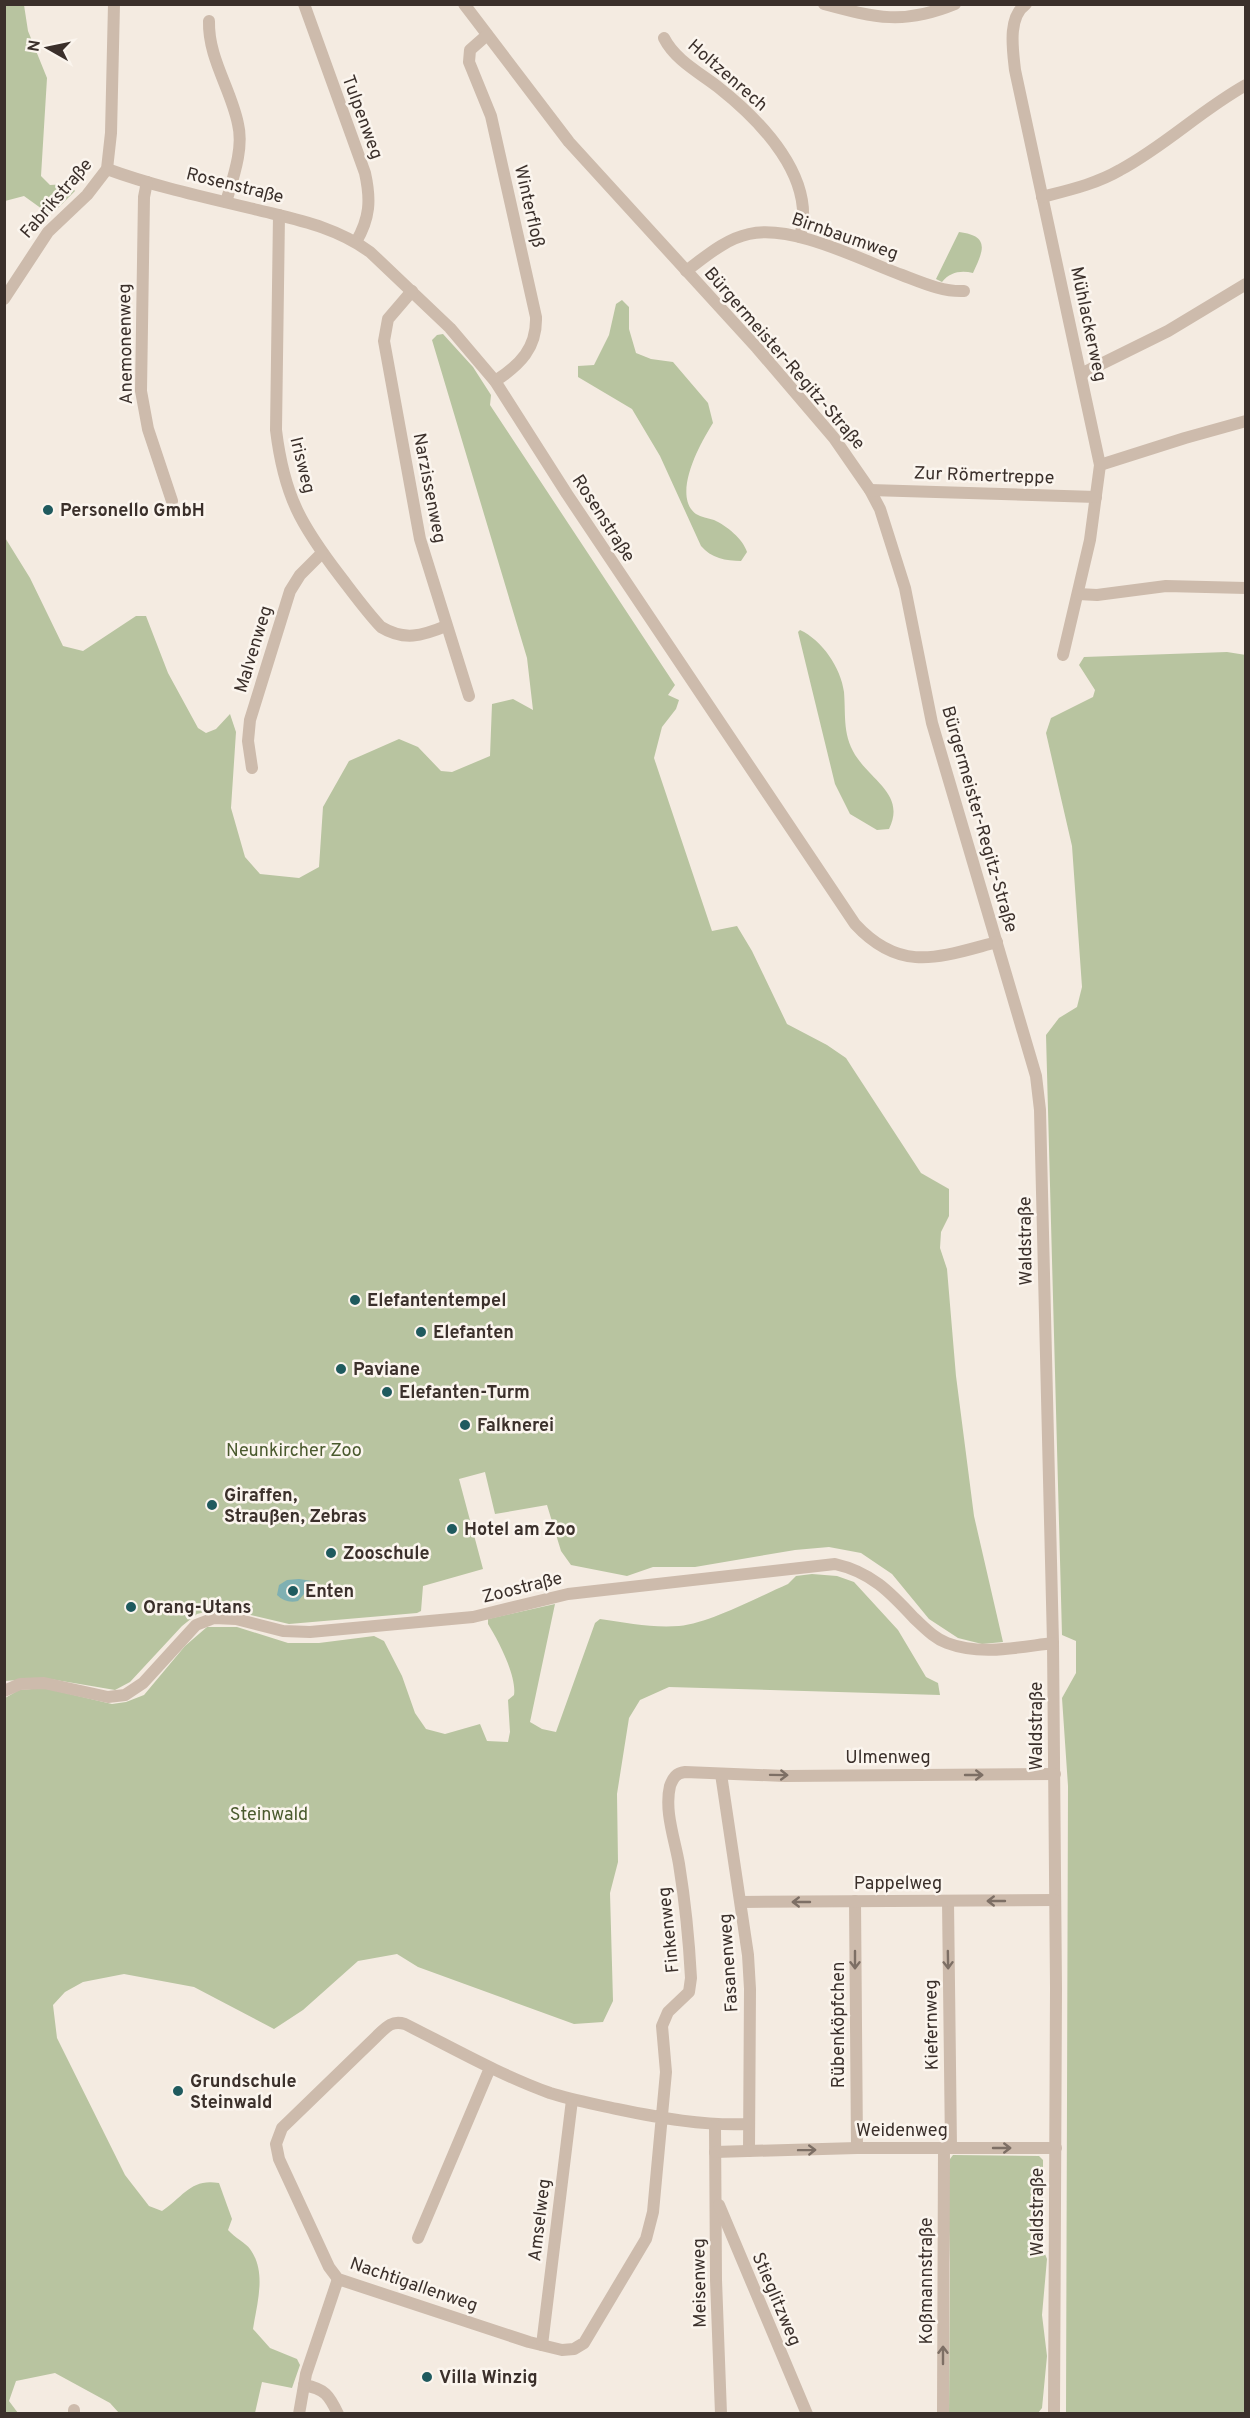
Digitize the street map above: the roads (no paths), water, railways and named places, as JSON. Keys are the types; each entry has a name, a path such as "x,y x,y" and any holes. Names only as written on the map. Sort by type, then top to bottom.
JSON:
{"street":[{"name":"Fabrikstraße","path":"4,299 48,232 87,195 107,169 111,133 114,4"},
{"name":"Tulpenweg","path":"304,4 369,192 367,218 356,242"},
{"name":"Bürgermeister-Regitz-Straße","path":"464,4 569,142 834,438 870,490 880,509 906,588 932,723 1027,1040"},
{"path":"824,4 890,18 924,15 955,4"},
{"name":"Mühlackerweg","path":"1026,4 1017,16 1013,30 1015,70 1100,465 1078,594 1063,655"},
{"path":"209,21 211,46 239,130 238,150 226,202"},
{"name":"Winterfloß","path":"487,35 470,50 469,62 491,116 537,317 533,344 522,360 495,381"},
{"name":"Holtzenrech","path":"664,38 671,50 731,98 769,136 784,158 801,192 804,224 800,237"},
{"path":"1042,196 1082,186 1119,171 1163,142 1213,104 1245,85"},
{"name":"Rosenstraße","path":"107,169 147,182 307,221 356,242 387,266 450,328 495,381 567,494 855,924 880,947 903,957 941,956 997,942"},
{"name":"Anemonenweg","path":"147,182 144,197 141,391 148,429 172,501"},
{"name":"Irisweg","path":"279,215 276,394 279,458 294,506 306,530 322,553 381,627 391,633 414,637 446,626"},
{"name":"Birnbaumweg","path":"686,271 718,247 748,234 782,233 800,237 928,285 964,291"},
{"path":"1081,374 1168,331 1245,284"},
{"name":"Narzissenweg","path":"412,291 388,319 384,341 420,539 469,696"},
{"path":"1100,465 1245,421"},
{"name":"Zur Römertreppe","path":"870,490 1096,497"},
{"name":"Malvenweg","path":"252,768 248,741 250,720 286,603 300,575 322,553"},
{"path":"1078,594 1097,595 1166,586 1245,588"},
{"name":"Waldstraße","path":"1027,1040 1036,1076 1040,1110 1053,1643 1056,2148 1054,2414"},
{"name":"Zoostraße","path":"4,1691 20,1684 44,1683 108,1697 125,1695 143,1683 196,1625 214,1618 236,1619 283,1630 310,1632 473,1617 568,1594 836,1564 855,1568 868,1575 889,1592 930,1634 946,1643 986,1650 1053,1643"},
{"name":"Finkenweg","path":"662,2118 666,2073 662,2025 668,2012 689,1992 692,1978 679,1865 669,1808 670,1788 673,1778 678,1773 721,1774"},
{"name":"Ulmenweg","path":"721,1774 1055,1774"},
{"name":"Fasanenweg","path":"721,1774 741,1902 750,1989 749,2151"},
{"name":"Pappelweg","path":"741,1902 1055,1900"},
{"name":"Rübenköpfchen","path":"855,1901 857,2148"},
{"name":"Kiefernweg","path":"947,2148 948,1901"},
{"name":"Nachtigallenweg","path":"662,2118 651,2224 646,2239 584,2343 573,2349 562,2350 338,2279 329,2267 279,2159 276,2144 282,2128 377,2036 389,2025 397,2022 490,2068 572,2100 662,2118 715,2125 749,2124"},
{"path":"418,2238 490,2068"},
{"name":"Amselweg","path":"542,2345 572,2100"},
{"name":"Meisenweg","path":"715,2125 716,2280 721,2414"},
{"name":"Weidenweg","path":"715,2152 857,2148 1056,2148"},
{"name":"Koßmannstraße","path":"943,2414 947,2148"},
{"name":"Stieglitzweg","path":"717,2198 737,2251 807,2414"},
{"path":"299,2414 317,2337 338,2279"},
{"path":"304,2385 319,2388 327,2394 338,2414"}],"water":[{"name":"Enten","path":"287,1580 312,1581 321,1587 304,1594 295,1602 289,1602 277,1595 279,1585"}],"place":[{"name":"Personello GmbH","path":"48,510"},
{"name":"Elefantentempel","path":"355,1300"},
{"name":"Elefanten","path":"421,1332"},
{"name":"Paviane","path":"341,1369"},
{"name":"Elefanten-Turm","path":"387,1392"},
{"name":"Falknerei","path":"465,1425"},
{"name":"Giraffen, Straußen, Zebras","path":"212,1505"},
{"name":"Hotel am Zoo","path":"452,1529"},
{"name":"Zooschule","path":"331,1553"},
{"name":"Enten","path":"293,1591"},
{"name":"Orang-Utans","path":"131,1607"},
{"name":"Grundschule Steinwald","path":"178,2091"},
{"name":"Villa Winzig","path":"427,2377"}],"park label":[{"name":"Neunkircher Zoo","path":"294,1450"},
{"name":"Steinwald","path":"269,1814"}]}
